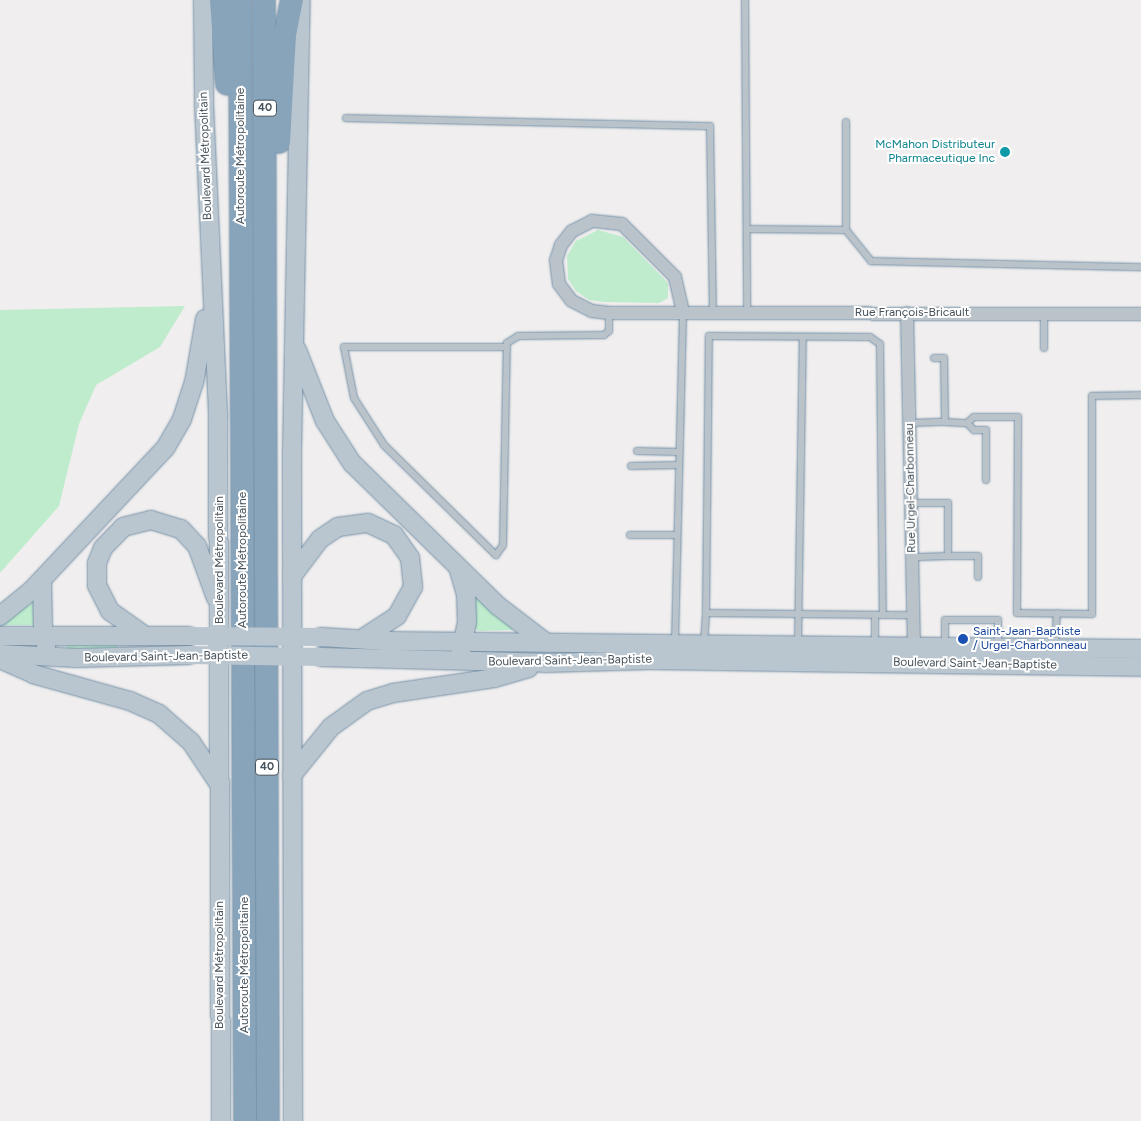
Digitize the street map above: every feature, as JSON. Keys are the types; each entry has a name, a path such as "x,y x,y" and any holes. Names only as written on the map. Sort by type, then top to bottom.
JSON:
{"highway":[{"path":"221,0 228,108 241,190"},
{"name":"Autoroute Métropolitaine","path":"240,0 245,1121"},
{"name":"Autoroute Métropolitaine","path":"264,0 268,1121"},
{"path":"265,217 278,149 284,35 292,0"}],"main road":[{"name":"Boulevard Métropolitain","path":"203,0 209,226 217,380 221,612 219,784 221,1121"},
{"path":"293,1121 292,576 300,0"},
{"path":"0,616 42,580 151,466 182,419 196,379 203,341 209,226"},
{"path":"294,343 325,420 344,453 460,570 504,611 544,641"},
{"path":"144,635 105,605 96,578 100,555 106,542 117,531 136,522 167,522 192,539 202,556 221,612"},
{"path":"292,576 320,539 338,527 368,523 394,535 410,558 413,587 397,616 365,638"},
{"path":"458,659 464,642 467,606 460,570"},
{"path":"42,580 44,636 49,657"},
{"name":"Boulevard Saint-Jean-Baptiste","path":"0,636 144,635 365,638 385,641 544,641 875,646 914,655 945,647 998,647 1054,657 1141,667"},
{"name":"Boulevard Saint-Jean-Baptiste","path":"0,654 49,657 189,656 458,659 545,663 914,655 1054,657 1141,649"},
{"path":"0,659 33,674 120,698 159,714 191,742 219,784"},
{"path":"292,775 340,719 367,701 421,687 494,678 545,663"}],"street":[{"name":"Rue François-Bricault","path":"682,312 675,278 634,234 613,221 592,221 572,231 561,245 556,260 557,277 567,296 578,305 592,311 609,313 1141,314"},
{"name":"Rue Urgel-Charbonneau","path":"907,313 914,655"}],"lane":[{"path":"745,0 747,312"},
{"path":"346,118 710,126 712,312"},
{"path":"846,122 846,230 871,261 1141,267"},
{"path":"747,229 846,230"},
{"path":"675,643 677,465 679,452 682,312"},
{"path":"506,347 344,347 354,398 384,445 496,555 503,545 506,347 516,336 604,335 609,331 609,313"},
{"path":"1044,314 1044,348"},
{"path":"704,644 709,336 870,337 880,344 879,477 882,498 883,615"},
{"path":"798,645 803,337"},
{"path":"934,358 944,358 945,422"},
{"path":"968,423 974,417 1018,417 1017,613 1092,614 1092,396 1141,395"},
{"path":"909,423 968,423 974,430 986,430 986,480"},
{"path":"637,451 679,452"},
{"path":"631,466 677,465"},
{"path":"911,503 948,503 948,556"},
{"path":"630,535 676,535"},
{"path":"912,557 978,556 978,577"},
{"path":"706,613 914,615"},
{"path":"1054,657 1057,614"},
{"path":"875,615 875,646"},
{"path":"945,647 945,620 998,620 998,647"}],"green space":[{"path":"598,230 623,237 668,283 668,298 659,303 604,302 589,300 576,291 568,279 567,256 576,241"},
{"path":"185,306 160,347 96,385 79,424 59,506 0,573 0,310"},
{"path":"476,594 514,627 512,630 479,631 473,628"},
{"path":"34,602 33,625 2,625 1,623"},
{"path":"67,643 117,644 117,651 67,650"}],"place":[{"name":"McMahon Distributeur Pharmaceutique Inc","path":"1005,152"},
{"name":"Saint-Jean-Baptiste / Urgel-Charbonneau","path":"963,639"}]}
